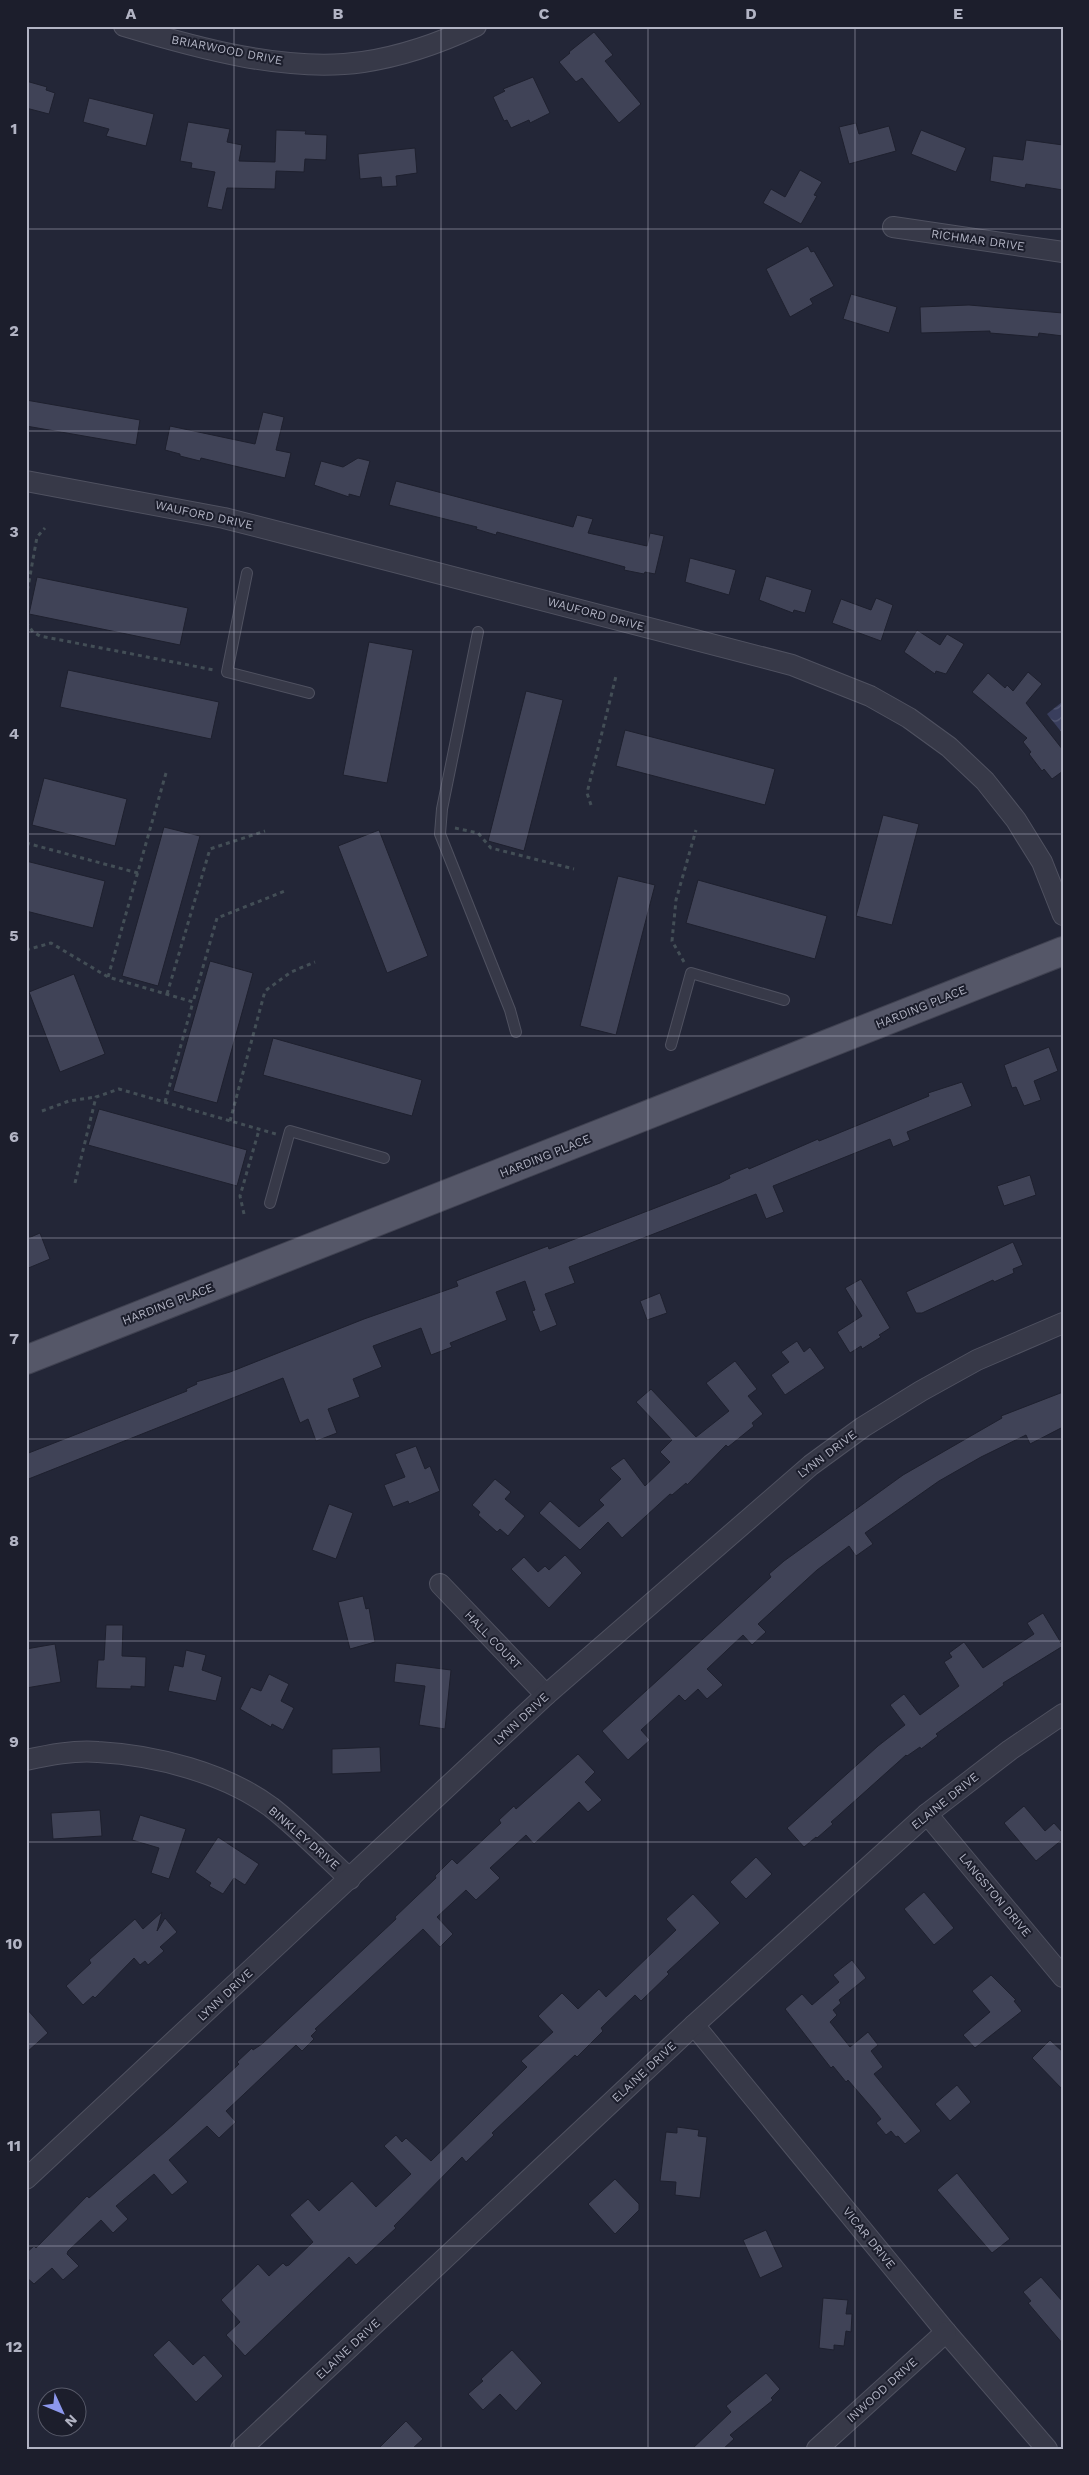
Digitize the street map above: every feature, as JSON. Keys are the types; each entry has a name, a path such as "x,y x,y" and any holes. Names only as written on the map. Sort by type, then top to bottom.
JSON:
{"main road":[{"name":"HARDING PLACE","path":"26,1360 1063,951"}],"street":[{"name":"BRIARWOOD DRIVE","path":"124,26 178,42 245,56 286,62 342,64 363,62 410,52 451,38 476,26"},
{"name":"RICHMAR DRIVE","path":"893,227 1063,252"},
{"name":"WAUFORD DRIVE","path":"26,481 224,518 297,536 792,665 870,696 909,718 949,747 985,781 1016,820 1042,862 1063,915"},
{"name":"LYNN DRIVE","path":"26,2179 546,1695 811,1465 856,1432 921,1391 976,1360 1063,1323"},
{"name":"HALL COURT","path":"440,1584 546,1695"},
{"name":"ELAINE DRIVE","path":"241,2449 694,2025 927,1814 1010,1750 1063,1714"},
{"name":"BINKLEY DRIVE","path":"26,1760 50,1755 96,1751 143,1757 187,1767 237,1787 270,1807 350,1879"},
{"name":"LANGSTON DRIVE","path":"927,1814 1063,1977"},
{"name":"VICAR DRIVE","path":"694,2025 946,2332 1048,2449"},
{"name":"INWOOD DRIVE","path":"817,2449 946,2332"}],"lane":[{"path":"247,573 227,672 309,693"},
{"path":"478,632 440,824 442,841 510,1010 516,1032"},
{"path":"671,1046 691,974 784,1000"},
{"path":"270,1203 290,1131 384,1158"}],"path":[{"path":"26,598 38,537 45,528"},
{"path":"26,622 33,632 40,636 194,668 227,672"},
{"path":"591,805 587,793 616,676"},
{"path":"108,977 166,773"},
{"path":"440,824 478,833 492,848 574,869"},
{"path":"691,974 672,941 676,900 696,830"},
{"path":"167,994 210,849 264,831"},
{"path":"26,843 138,872"},
{"path":"164,1102 217,918 285,891"},
{"path":"26,950 51,943 108,977 193,1002"},
{"path":"230,1121 265,991 291,972 315,962"},
{"path":"42,1111 119,1089 288,1138"},
{"path":"75,1183 96,1097"},
{"path":"244,1214 240,1196 258,1130"}],"water":[{"path":"1063,703 1063,734 1047,714"}],"building":[{"path":"594,32 613,55 605,61 641,104 619,123 582,78 576,82 559,62"},
{"path":"533,77 550,113 530,123 529,120 511,128 507,120 504,121 493,97 505,91 503,89"},
{"path":"26,81 47,87 46,90 55,93 49,114 26,108"},
{"path":"89,98 154,114 146,146 106,136 109,129 83,122"},
{"path":"188,122 230,129 227,142 242,145 239,161 275,162 276,130 306,131 305,134 327,135 326,160 305,159 304,172 276,171 275,189 227,188 222,210 207,207 215,172 191,168 192,163 180,161"},
{"path":"856,123 859,134 889,126 896,151 849,164 839,127"},
{"path":"921,130 966,148 956,172 911,154"},
{"path":"1026,140 1063,145 1063,190 1026,184 1025,188 990,181 993,156 1023,160"},
{"path":"415,148 417,173 396,176 397,186 382,187 381,177 360,179 358,154"},
{"path":"800,170 822,182 814,195 817,196 801,224 763,203 771,189 785,197"},
{"path":"808,246 811,252 814,251 834,286 810,299 813,304 790,317 766,269"},
{"path":"851,294 897,307 889,333 843,319"},
{"path":"969,305 1063,313 1063,336 1039,333 1038,337 990,333 990,331 921,333 920,307"},
{"path":"26,400 140,420 136,445 26,426"},
{"path":"263,412 284,417 276,450 291,453 285,478 201,458 200,461 165,450 170,426 255,444"},
{"path":"358,458 370,461 360,497 349,494 349,497 314,485 321,461 343,467"},
{"path":"396,481 573,527 577,515 593,519 588,533 647,546 650,533 664,536 655,574 624,570 625,567 497,532 496,535 476,529 477,527 389,505"},
{"path":"690,558 736,570 729,595 685,582"},
{"path":"766,576 812,590 805,613 794,610 793,613 759,600"},
{"path":"37,577 188,608 180,645 29,614"},
{"path":"876,598 893,605 881,641 832,623 841,599 871,610"},
{"path":"917,630 940,645 947,634 964,644 946,674 936,671 935,674 904,652"},
{"path":"369,642 413,650 387,783 343,775"},
{"path":"68,670 219,702 211,739 60,707"},
{"path":"1028,672 1042,684 1026,703 1063,750 1063,771 1052,779 1044,769 1042,771 1029,754 1031,752 1023,742 1027,738 972,692 988,673 1005,688 1007,685 1013,691"},
{"path":"526,691 563,700 524,851 488,841"},
{"path":"625,730 775,769 765,805 616,766"},
{"path":"44,778 127,799 115,846 32,825"},
{"path":"883,815 919,824 892,925 856,916"},
{"path":"164,827 200,836 158,986 122,976"},
{"path":"379,830 428,956 387,973 338,846"},
{"path":"26,861 105,881 93,928 26,911"},
{"path":"618,876 655,885 616,1035 580,1026"},
{"path":"698,880 827,916 815,959 686,923"},
{"path":"210,961 253,973 217,1103 173,1091"},
{"path":"74,974 105,1054 60,1072 29,992"},
{"path":"273,1038 422,1080 412,1116 263,1075"},
{"path":"1049,1047 1058,1071 1034,1081 1041,1100 1024,1106 1016,1087 1012,1088 1004,1065"},
{"path":"962,1082 972,1106 907,1132 910,1140 893,1147 890,1139 773,1186 784,1212 766,1219 756,1194 569,1267 575,1283 545,1294 557,1325 540,1332 532,1311 535,1310 525,1281 496,1292 507,1320 450,1343 452,1347 431,1355 421,1328 373,1346 382,1367 353,1379 360,1397 328,1409 337,1433 316,1441 308,1419 300,1423 283,1378 26,1480 26,1454 187,1391 186,1389 197,1384 196,1382 230,1372 364,1319 458,1286 456,1281 548,1246 549,1249 720,1183 730,1178 729,1175 748,1167 749,1169 818,1139 819,1141 929,1096 928,1093"},
{"path":"99,1109 247,1150 237,1186 88,1145"},
{"path":"1030,1175 1036,1195 1004,1206 997,1186"},
{"path":"40,1233 50,1259 26,1269 26,1239"},
{"path":"1013,1242 1023,1265 1013,1269 1014,1273 994,1282 993,1280 922,1313 916,1313 906,1292"},
{"path":"861,1279 890,1328 879,1335 881,1337 862,1349 861,1346 850,1353 837,1332 862,1316 845,1288"},
{"path":"660,1293 667,1313 647,1320 640,1301"},
{"path":"797,1341 804,1352 810,1347 825,1368 785,1395 771,1375 789,1362 781,1352"},
{"path":"735,1361 757,1389 748,1396 763,1414 752,1423 754,1426 728,1447 726,1445 687,1485 686,1483 672,1495 670,1494 622,1538 608,1522 580,1550 539,1513 550,1501 579,1527 604,1505 599,1500 621,1479 610,1468 624,1458 645,1486 670,1462 660,1452 672,1440 636,1402 651,1389 696,1437 729,1411 706,1383"},
{"path":"1063,1392 1063,1427 1030,1444 1026,1435 981,1457 939,1481 865,1533 873,1544 856,1556 849,1546 817,1570 758,1624 766,1632 752,1645 743,1635 707,1669 723,1685 707,1699 698,1689 685,1701 679,1695 641,1730 650,1740 628,1760 602,1731 771,1577 769,1574 784,1561 903,1475 1002,1418 1001,1416"},
{"path":"416,1446 425,1469 430,1466 440,1491 409,1504 408,1501 393,1507 384,1485 405,1477 395,1454"},
{"path":"495,1479 511,1492 505,1499 525,1516 508,1536 500,1529 497,1532 478,1515 480,1512 472,1505"},
{"path":"329,1504 353,1513 336,1559 312,1550"},
{"path":"565,1555 582,1573 549,1608 511,1569 524,1557 538,1572 545,1566 549,1570"},
{"path":"363,1596 366,1609 369,1608 375,1642 350,1649 338,1602"},
{"path":"1043,1613 1063,1646 1003,1683 1004,1685 936,1734 938,1736 921,1749 920,1747 906,1755 831,1822 833,1824 804,1847 787,1828 878,1746 905,1725 890,1705 904,1694 920,1715 959,1686 944,1662 952,1657 949,1653 964,1642 983,1668 1034,1634 1027,1623"},
{"path":"106,1625 123,1625 122,1656 146,1657 145,1687 131,1686 131,1689 96,1688 98,1660 104,1660"},
{"path":"55,1644 61,1682 26,1688 26,1649"},
{"path":"186,1650 206,1655 202,1670 222,1677 216,1701 168,1691 174,1665 183,1667"},
{"path":"396,1663 451,1670 445,1729 419,1725 425,1686 394,1682"},
{"path":"269,1674 289,1684 281,1701 294,1708 283,1730 272,1724 271,1727 240,1709 251,1687 261,1691"},
{"path":"380,1747 381,1772 332,1774 332,1749"},
{"path":"578,1754 595,1772 585,1782 602,1800 588,1812 579,1802 534,1844 526,1835 490,1868 500,1878 476,1900 466,1890 437,1917 453,1934 440,1947 423,1929 315,2029 317,2030 311,2036 314,2039 302,2051 296,2045 226,2111 236,2122 219,2138 207,2126 169,2160 188,2182 172,2195 154,2174 116,2206 128,2219 113,2233 101,2220 68,2251 67,2254 79,2266 63,2280 52,2268 34,2284 26,2277 26,2253 34,2246 36,2248 87,2196 89,2198 174,2124 239,2064 237,2062 252,2048 253,2050 262,2044 396,1919 395,1917 436,1878 435,1876 452,1859 457,1864 501,1823 499,1820 514,1806 516,1809"},
{"path":"1024,1806 1045,1831 1054,1823 1063,1833 1063,1839 1036,1861 1004,1823"},
{"path":"100,1810 102,1836 53,1839 51,1813"},
{"path":"140,1815 186,1829 169,1879 151,1873 159,1848 132,1840"},
{"path":"218,1837 259,1864 245,1885 234,1878 223,1894 209,1886 211,1883 195,1872"},
{"path":"756,1857 772,1874 746,1899 730,1882"},
{"path":"924,1892 954,1928 934,1945 904,1909"},
{"path":"693,1894 720,1923 667,1972 669,1974 641,2001 635,1995 601,2028 603,2031 577,2057 575,2055 492,2133 494,2135 466,2162 462,2157 394,2226 396,2228 356,2265 349,2257 245,2356 226,2335 240,2322 221,2300 258,2264 269,2276 283,2263 286,2266 289,2265 313,2242 290,2215 308,2199 319,2211 352,2181 376,2207 411,2174 384,2146 396,2135 402,2142 406,2138 431,2161 527,2067 521,2061 553,2032 538,2016 562,1993 578,2009 599,1989 606,1997 676,1930 666,1919"},
{"path":"162,1912 157,1931 165,1918 177,1932 160,1947 164,1951 148,1965 145,1961 140,1965 134,1958 95,1998 93,1996 83,2005 66,1986 91,1963 89,1960 135,1919 143,1929"},
{"path":"852,1960 866,1978 839,2000 841,2003 833,2010 837,2015 830,2022 850,2047 868,2032 878,2045 871,2051 883,2067 874,2074 921,2131 905,2144 891,2131 886,2135 876,2123 881,2119 873,2109 848,2080 846,2082 833,2066 831,2068 785,2009 802,1994 812,2005 839,1982 833,1975"},
{"path":"991,1975 1016,2000 1014,2001 1022,2011 975,2048 963,2035 990,2012 972,1991"},
{"path":"26,2008 48,2033 26,2053"},
{"path":"1050,2040 1063,2052 1063,2090 1032,2058"},
{"path":"957,2085 971,2102 950,2121 935,2104"},
{"path":"677,2127 699,2130 698,2136 707,2137 700,2198 675,2195 676,2182 660,2181 666,2132 677,2133"},
{"path":"957,2173 1010,2239 992,2253 937,2190"},
{"path":"615,2179 639,2204 639,2210 615,2234 588,2204"},
{"path":"766,2230 783,2267 760,2278 743,2240"},
{"path":"1041,2277 1063,2302 1063,2344 1028,2303 1031,2301 1023,2292"},
{"path":"823,2298 848,2300 846,2314 852,2314 851,2332 846,2331 844,2346 834,2345 834,2350 819,2348"},
{"path":"169,2340 193,2365 204,2355 223,2376 196,2402 153,2355"},
{"path":"512,2350 542,2383 516,2411 500,2394 483,2410 468,2394"},
{"path":"766,2373 780,2389 771,2398 773,2400 730,2435 734,2439 723,2449 692,2449 731,2412 726,2406"},
{"path":"406,2421 423,2439 412,2449 378,2449"}]}
